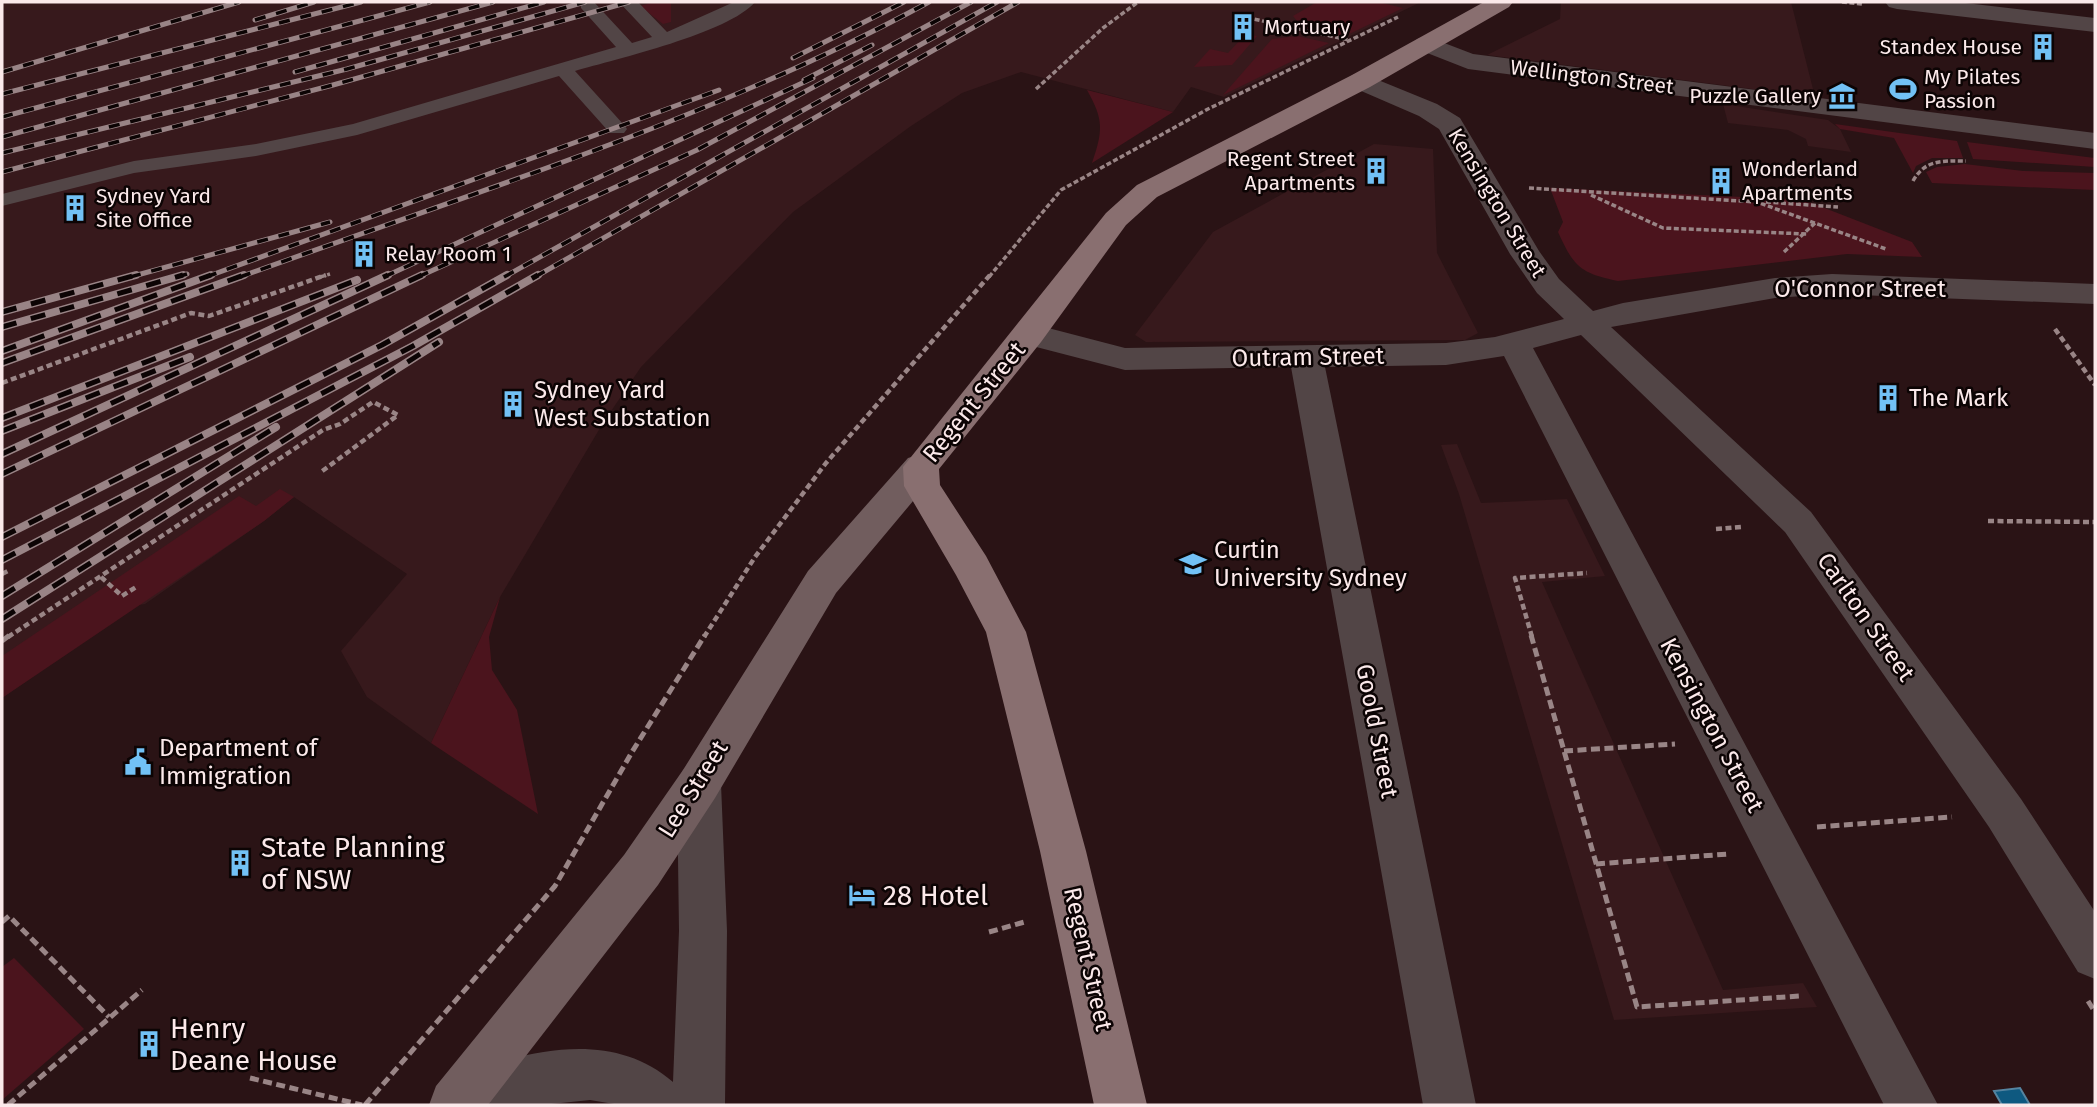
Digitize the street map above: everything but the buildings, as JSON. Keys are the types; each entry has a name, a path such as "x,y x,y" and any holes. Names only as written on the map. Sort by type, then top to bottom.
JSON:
{"main road":[{"name":"Regent Street","path":"1120,1105 1063,850 1006,632 972,568 922,486 921,467 1029,334 1116,219 1147,191 1361,81 1501,2"},
{"name":"Lee Street","path":"456,1104 601,923 699,784 822,582 921,467"}],"street":[{"path":"1897,2 2095,25"},
{"name":"Wellington Street","path":"1426,44 1468,61 2095,141"},
{"name":"Kensington Street","path":"1361,81 1419,106 1450,124 1536,272 1585,322"},
{"name":"O'Connor Street","path":"1585,322 1670,304 1803,285 2095,294"},
{"name":"Outram Street","path":"1029,334 1125,359 1306,357 1470,353 1514,344 1585,322"},
{"name":"Carlton Street","path":"1585,322 1798,522 2005,813 2095,955"},
{"name":"Kensington Street","path":"1514,344 1912,1105"},
{"name":"Goold Street","path":"1306,357 1450,1105"},
{"path":"699,784 703,931 699,1105"},
{"path":"456,1104 562,1076 592,1074 621,1077 640,1086 659,1105"}],"lane":[{"path":"628,2 664,39"},
{"path":"2,200 134,167 256,150 357,130 664,39 715,19 746,2"},
{"path":"586,4 629,50"},
{"path":"564,70 617,129"}],"path":[{"path":"1036,89 1103,28 1138,2"},
{"path":"1240,16 1350,40"},
{"path":"1913,181 1920,168 1937,161 1969,161"},
{"path":"1529,188 1588,194 1838,207"},
{"path":"1588,194 1663,228 1807,234"},
{"path":"1757,202 1887,249"},
{"path":"1775,260 1807,234 1816,222"},
{"path":"2,383 191,313 209,316 294,284 330,274"},
{"path":"2052,324 2095,385"},
{"path":"2,641 323,430 340,424 373,402 398,415 321,472"},
{"path":"250,1078 364,1105 555,886 632,752 755,557 826,463 870,414"},
{"path":"1988,521 2095,522"},
{"path":"1630,569 1515,578 1637,1007 1853,992"},
{"path":"2,575 10,570"},
{"path":"101,576 122,596 136,587"},
{"path":"1564,751 1685,744"},
{"path":"1596,864 1957,816"},
{"path":"2,922 9,916 109,1017"},
{"path":"8,1105 142,990"}],"shaded area":[{"path":"2,2 1421,2 1224,97 1191,87 1173,112 1021,72 962,93 911,126 793,212 641,367 603,423 500,597 431,743 367,697 341,651 407,574 294,497 145,604 134,606 2,698"},
{"path":"654,2 671,2 671,22 663,24 640,6"},
{"path":"1317,2 1378,2 1403,8 1341,38 1303,28 1293,16"},
{"path":"1561,2 1791,2 1815,97 1487,55 1560,19"},
{"path":"1246,34 1257,36 1232,65 1194,67 1210,49 1228,53"},
{"path":"1297,36 1329,43 1223,95 1272,39"},
{"path":"1087,90 1173,112 1092,163 1100,126 1097,110"},
{"path":"1723,104 1828,120 1840,129 1851,152 1808,146 1806,139 1788,130 1728,123"},
{"path":"1835,124 1957,141 1963,158 1932,158 1916,166 1913,173 1894,138 1840,129"},
{"path":"1967,142 2095,158 2095,167 1973,159"},
{"path":"1374,144 1433,149 1437,253 1478,333 1465,340 1146,342 1135,335 1213,232"},
{"path":"1965,164 2023,171 2095,173 2095,190 1932,183 1926,172 1937,167"},
{"path":"1550,188 1804,200 1912,242 1922,257 1847,254 1618,281 1595,275 1574,261 1558,232 1563,222"},
{"path":"1457,444 1481,503 1567,499 1605,576 1542,582 1723,990 1803,983 1817,1007 1614,1020 1459,494 1441,445"},
{"path":"280,489 294,497 264,521 2,698 2,656 239,496 256,506"},
{"path":"500,597 489,637 492,670 517,710 538,814 431,743"},
{"path":"14,958 84,1029 2,1100 2,967"}],"water":[{"path":"2020,1088 2030,1105 2002,1105 1994,1091"}],"railway":[{"path":"2,72 239,2"},
{"path":"255,20 314,2"},
{"path":"2,94 361,2"},
{"path":"2,117 430,2"},
{"path":"2,137 493,2"},
{"path":"295,72 544,2"},
{"path":"2,153 347,69 585,2"},
{"path":"2,172 333,85 629,2"},
{"path":"793,58 904,2"},
{"path":"240,277 677,119 847,44 929,2"},
{"path":"418,277 697,150 971,2"},
{"path":"504,277 997,2"},
{"path":"535,277 1018,2"},
{"path":"804,80 872,45"},
{"path":"384,277 813,78"},
{"path":"206,277 719,90"},
{"path":"130,277 330,222"},
{"path":"177,277 187,274"},
{"path":"2,312 136,275"},
{"path":"2,327 183,275"},
{"path":"2,351 211,275"},
{"path":"2,363 244,275"},
{"path":"2,454 388,275"},
{"path":"2,474 422,275"},
{"path":"2,537 382,345 507,275"},
{"path":"2,560 413,346 538,275"},
{"path":"2,418 357,280"},
{"path":"2,619 439,342"},
{"path":"2,431 190,357"},
{"path":"2,596 276,427"}],"place":[{"name":"Mortuary","path":"1243,27"},
{"name":"Standex House","path":"2043,47"},
{"name":"My Pilates Passion","path":"1903,89"},
{"name":"Puzzle Gallery","path":"1842,96"},
{"name":"Regent Street Apartments","path":"1376,171"},
{"name":"Wonderland Apartments","path":"1721,181"},
{"name":"Sydney Yard Site Office","path":"75,208"},
{"name":"Relay Room 1","path":"364,254"},
{"name":"The Mark","path":"1888,398"},
{"name":"Sydney Yard West Substation","path":"513,404"},
{"name":"Curtin University Sydney","path":"1193,564"},
{"name":"Department of Immigration","path":"138,762"},
{"name":"State Planning of NSW","path":"240,863"},
{"name":"28 Hotel","path":"862,895"},
{"name":"Henry Deane House","path":"149,1044"}]}
